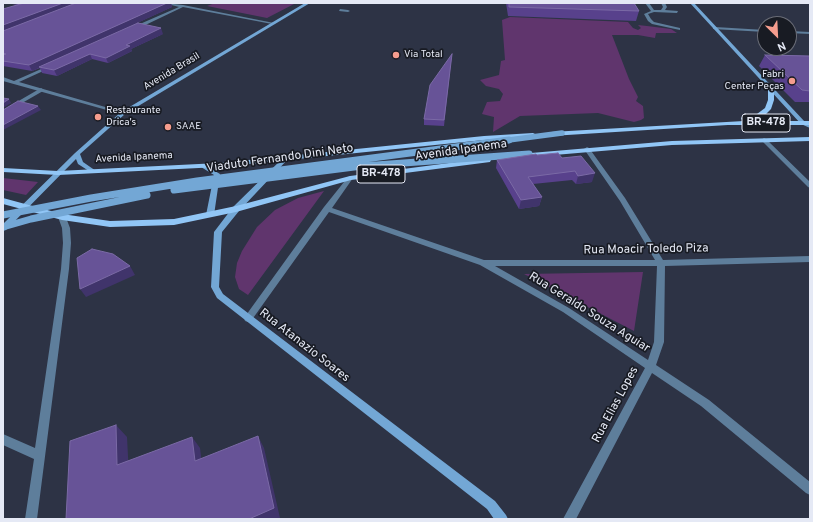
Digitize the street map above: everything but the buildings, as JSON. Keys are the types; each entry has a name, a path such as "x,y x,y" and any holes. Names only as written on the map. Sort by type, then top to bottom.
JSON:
{"main road":[{"name":"Avenida Brasil","path":"3,227 77,154 123,113 272,23 308,3"},
{"path":"692,3 808,124"},
{"path":"728,123 749,119 764,113 771,104 771,87"},
{"name":"Avenida Ipanema","path":"58,173 204,166 484,138 728,123 808,124"},
{"name":"Viaduto Fernando Dini Neto","path":"3,215 91,198 197,181 562,133"},
{"name":"Avenida Ipanema","path":"3,200 62,218 110,224 151,224 174,222 236,209 350,178 529,154 672,143 810,139"},
{"path":"77,154 80,163 94,172"},
{"name":"Viaduto Fernando Dini Neto","path":"3,227 102,204 206,186 362,166 529,154"},
{"name":"Rua Atanazio Soares","path":"287,157 236,209 218,232 215,287 220,296 491,505 502,519"},
{"path":"204,166 217,174 210,215"},
{"name":"BR-478","path":"3,170 58,173"}],"street":[{"path":"166,3 272,23"},
{"path":"647,3 653,11"},
{"path":"662,11 665,7 663,3"},
{"path":"130,31 184,6"},
{"path":"340,10 348,11"},
{"path":"677,12 653,11 646,14 648,20 658,25 678,29"},
{"path":"715,28 757,31"},
{"path":"797,32 810,33"},
{"path":"15,82 57,63"},
{"path":"3,79 123,113"},
{"path":"3,112 41,90"},
{"path":"764,140 810,186"},
{"path":"587,149 623,200 661,263"},
{"path":"248,318 350,178"},
{"name":"Rua Geraldo Souza Aguiar","path":"327,209 483,264 566,310 705,403 810,489"},
{"path":"31,519 66,259 66,228 62,218"},
{"name":"Rua Moacir Toledo Piza","path":"483,264 661,263 810,259"},
{"name":"Rua Elias Lopes","path":"568,519 651,366 659,342 661,263"},
{"path":"3,439 40,456"}],"shaded area":[{"path":"215,3 296,3 267,18 207,6"},
{"path":"510,17 628,22 633,28 638,30 641,28 638,25 671,29 677,33 656,33 655,38 638,35 612,35 629,79 638,97 636,101 643,106 644,118 634,122 598,113 520,116 493,132 494,117 482,114 487,102 500,101 503,94 499,89 486,86 480,80 499,75 501,61 505,60 502,20"},
{"path":"3,178 38,182 26,195 3,190"},
{"path":"324,191 248,295 239,289 235,277 237,263 242,251 257,227 275,210 298,198"},
{"path":"643,272 634,331 524,274"}],"place":[{"name":"Via Total","path":"396,55"},
{"name":"Fabri Center Peças","path":"792,81"},
{"name":"Restaurante Drica's","path":"98,117"},
{"name":"SAAE","path":"168,127"}]}
